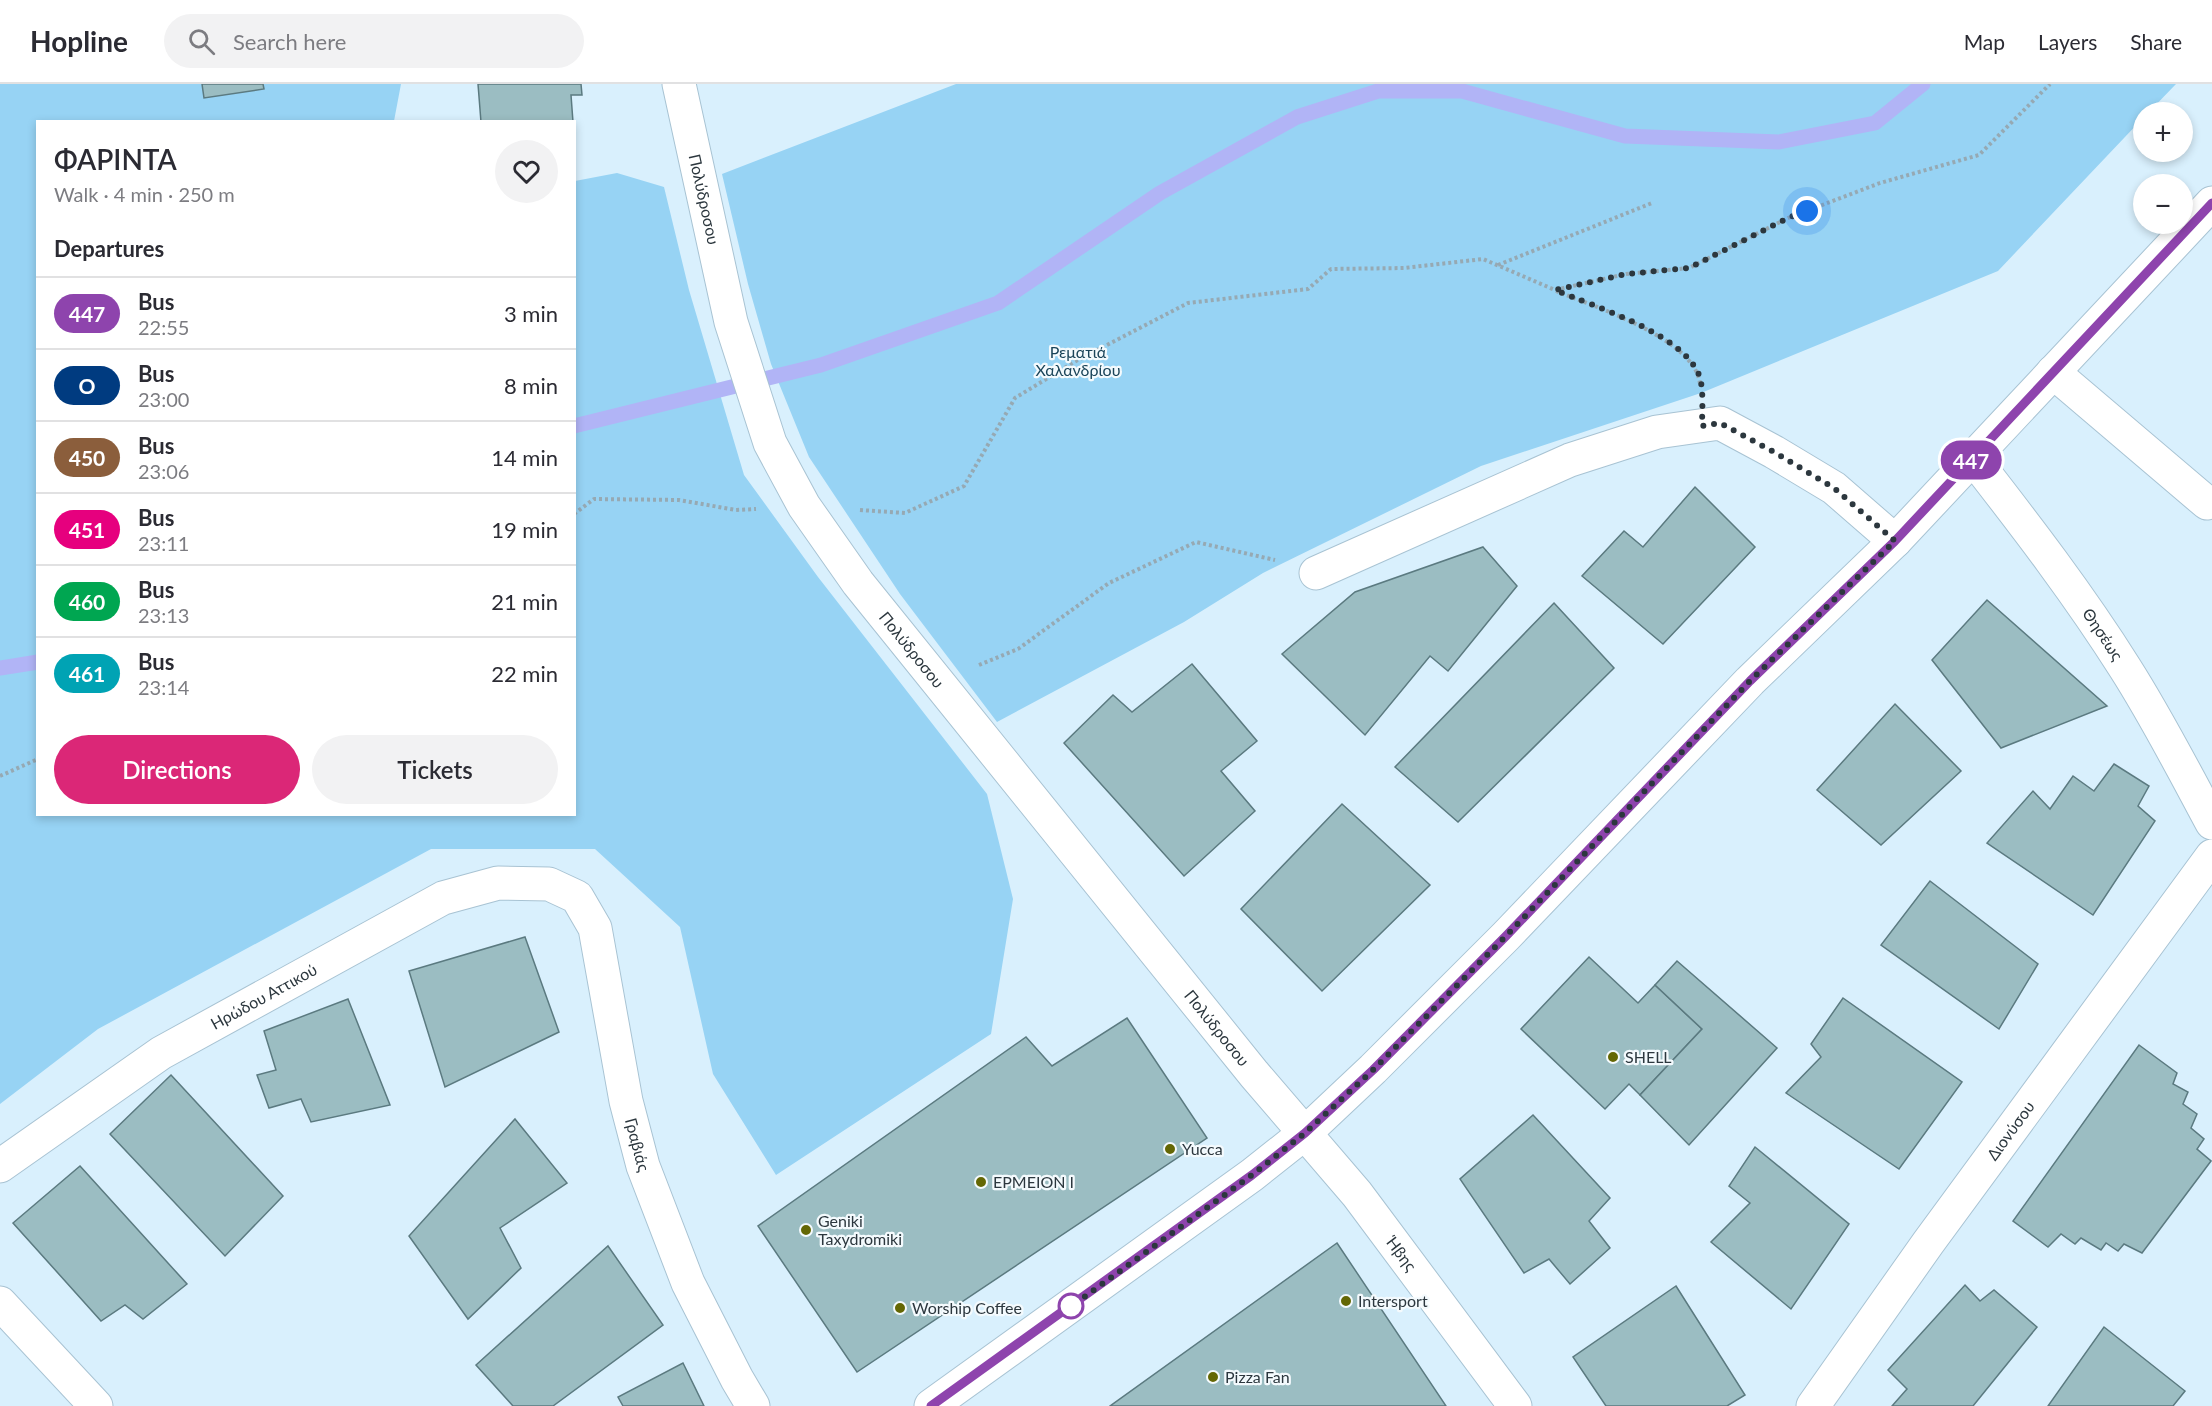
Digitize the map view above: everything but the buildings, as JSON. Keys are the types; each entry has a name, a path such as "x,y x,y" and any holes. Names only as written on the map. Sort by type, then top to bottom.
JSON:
{"street":[{"name":"Πολύδροσου","path":"679,84 731,322 770,443 804,506 858,583 1239,1055 1305,1133"},
{"path":"931,1406 1243,1182 1305,1133 1373,1070 1506,936 1750,681 1895,541 2212,203"},
{"path":"2053,372 2207,502"},
{"path":"1316,573 1569,460 1657,432 1720,423 1834,488 1895,541"},
{"name":"Θησέως","path":"1973,458 2056,565 2125,668 2212,823"},
{"name":"Διονύσου","path":"1813,1406 1928,1243 2212,856"},
{"name":"Ηρώδου Αττικού","path":"0,1166 161,1053 444,898 498,883 549,884"},
{"name":"Γραβιάς","path":"549,884 577,897 595,928 626,1101 643,1166 688,1282 736,1379 753,1406"},
{"name":"Ήβης","path":"1305,1133 1358,1194 1515,1406"},
{"path":"0,1303 96,1406"}],"path":[{"path":"1555,290 1626,274 1689,268 1788,218 1880,183 1979,154 2050,84"},
{"path":"1498,265 1652,203"},
{"path":"576,512 594,499 679,500 736,510 804,506 905,513 964,486 1015,398 1076,361 1188,303 1308,289 1331,269 1404,268 1483,259 1638,324 1682,350 1699,376 1702,426"},
{"path":"923,662 970,669 1018,649 1109,583 1196,543 1269,558 1316,573"},
{"path":"0,776 36,760"}],"green space":[{"path":"0,84 401,84 394,120 36,120 36,816 576,816 576,181 617,173 664,187 689,290 744,475 818,577 987,794 1013,899 991,1034 776,1175 713,1074 680,927 595,849 431,849 98,1029 0,1104"},
{"name":"Ρεματιά Χαλανδρίου","path":"956,84 2176,84 2159,102 2133,102 2133,129 1998,271 1701,393 1481,466 1263,573 1184,622 997,722 900,594 809,457 771,364 748,284 722,174"}],"waterway":[{"path":"576,426 821,365 998,303 1160,193 1297,117 1378,91 1462,91 1625,136 1779,142 1875,123 1923,84"},
{"path":"0,668 36,662"}],"bus line":[{"name":"447","path":"931,1406 1252,1175 1305,1133 1373,1070 1557,884 1750,681 1895,541 2212,203"}],"place":[{"name":"SHELL","path":"1613,1057"},
{"name":"Yucca","path":"1170,1149"},
{"name":"ΕΡΜΕΙΟΝ Ι","path":"981,1182"},
{"name":"Geniki Taxydromiki","path":"806,1230"},
{"name":"Intersport","path":"1346,1301"},
{"name":"Worship Coffee","path":"900,1308"},
{"name":"Pizza Fan","path":"1213,1377"}],"route":[{"path":"1071,1306 1065,1311 1252,1175 1305,1133 1373,1070 1557,884 1750,681 1895,541 1834,488 1774,452 1720,423 1702,426 1699,376 1682,350 1638,324 1555,290 1626,274 1689,268 1788,218 1807,211"}]}
